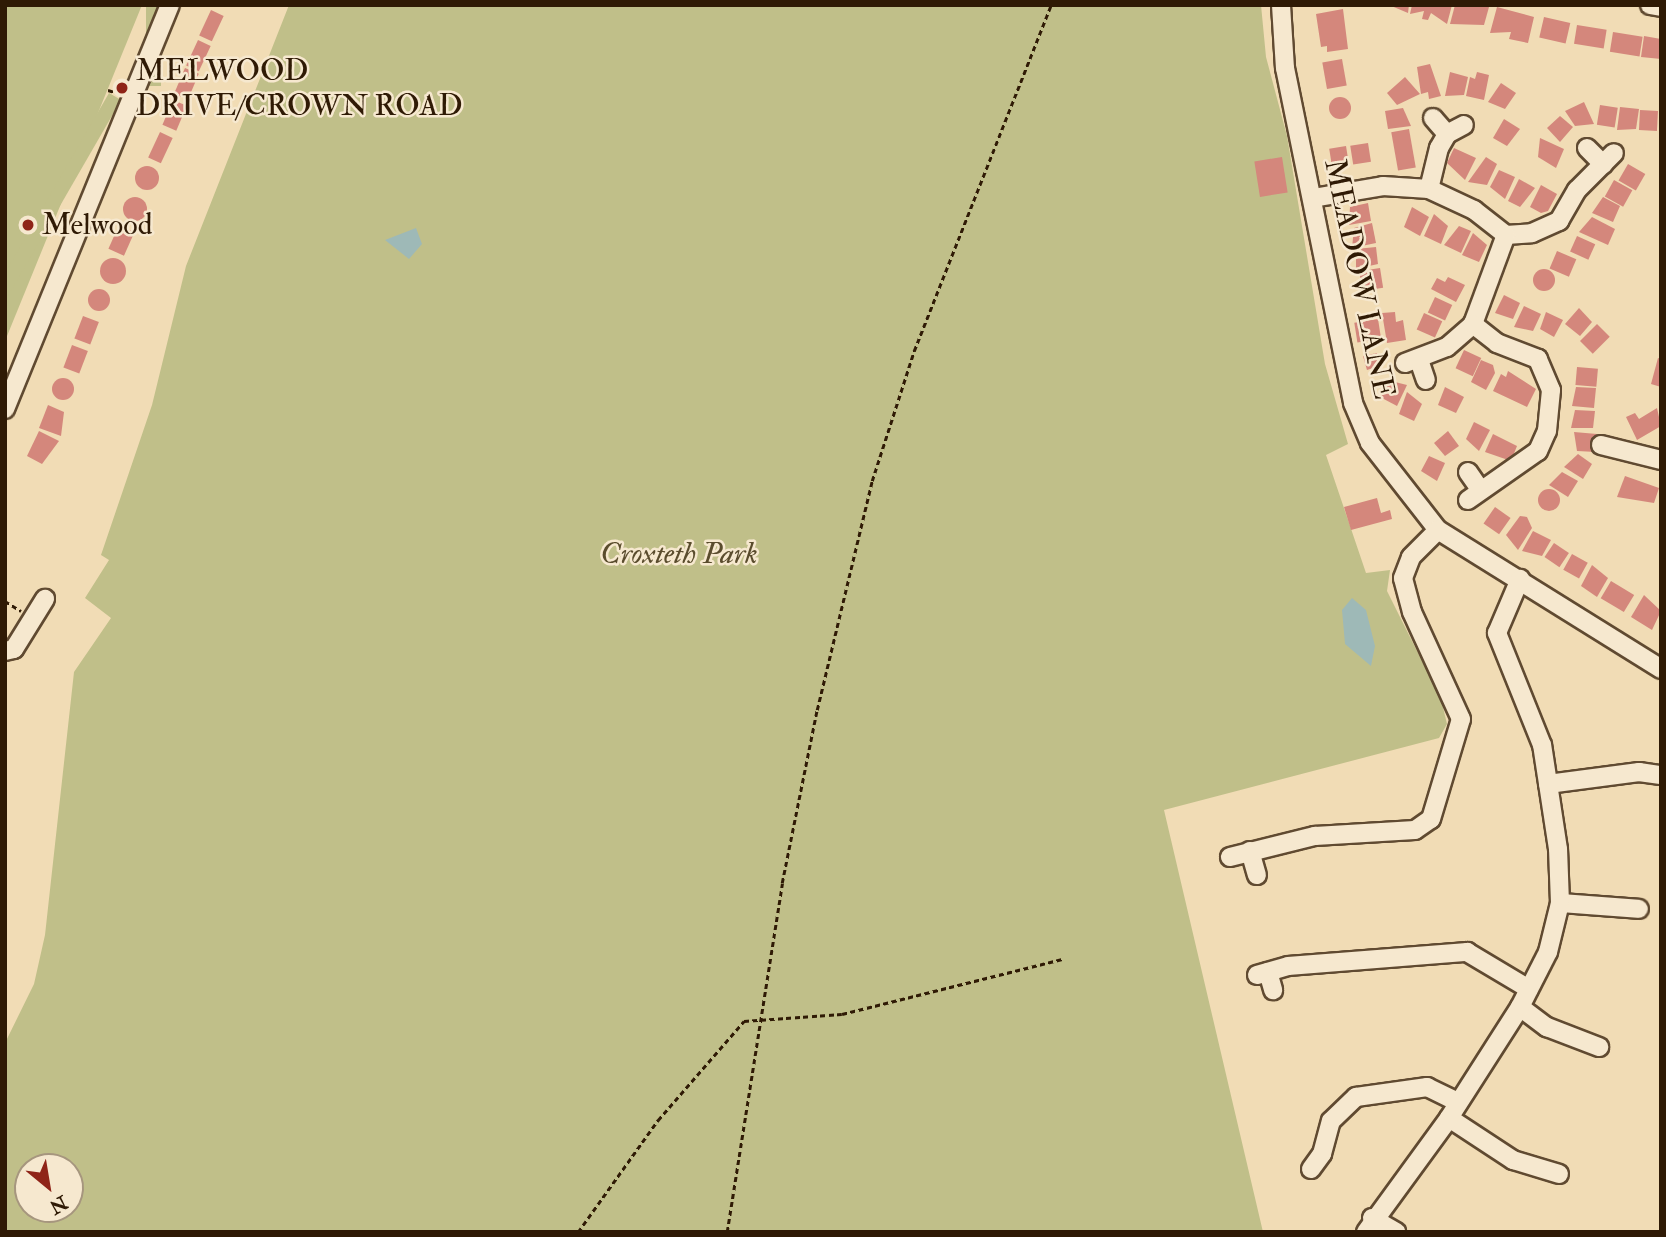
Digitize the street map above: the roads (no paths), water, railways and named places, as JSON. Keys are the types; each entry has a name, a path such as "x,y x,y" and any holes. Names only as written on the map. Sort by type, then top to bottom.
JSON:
{"street":[{"path":"5,410 170,5"},
{"name":"MEADOW LANE","path":"1281,5 1285,68 1353,403 1377,456 1438,530 1661,669"},
{"path":"1650,5 1661,7"},
{"path":"1433,118 1447,134"},
{"path":"1429,189 1447,134 1464,125"},
{"path":"1313,198 1383,186 1429,189 1474,210 1506,234 1532,233 1559,221 1577,190 1608,159 1587,148"},
{"path":"1426,380 1412,362 1447,347 1473,324 1506,234"},
{"path":"1468,472 1474,494 1521,468 1538,451 1547,431 1551,390 1538,359 1497,343 1473,324"},
{"path":"1601,445 1661,460"},
{"path":"1230,857 1315,836 1415,830 1437,808 1461,719 1412,612 1403,578 1411,557 1438,530"},
{"path":"1396,1232 1369,1225 1454,1110 1520,1007 1548,952 1560,903 1548,784 1534,719 1497,633 1520,579"},
{"path":"5,651 14,649 45,599"},
{"path":"1548,784 1639,772 1661,775"},
{"path":"1250,851 1257,875"},
{"path":"1560,903 1639,909"},
{"path":"1266,979 1467,952 1528,989"},
{"path":"1520,1007 1547,1027 1599,1047"},
{"path":"1311,1169 1322,1154 1331,1121 1356,1097 1427,1087 1513,1160 1559,1174"}],"water":[{"path":"416,228 422,244 409,259 385,240"},
{"path":"1352,598 1366,610 1375,646 1371,666 1345,644 1342,610"}],"place":[{"name":"MELWOOD DRIVE/CROWN ROAD","path":"122,88"},
{"name":"Melwood","path":"28,225"}],"park label":[{"name":"Croxteth Park","path":"679,554"}]}
